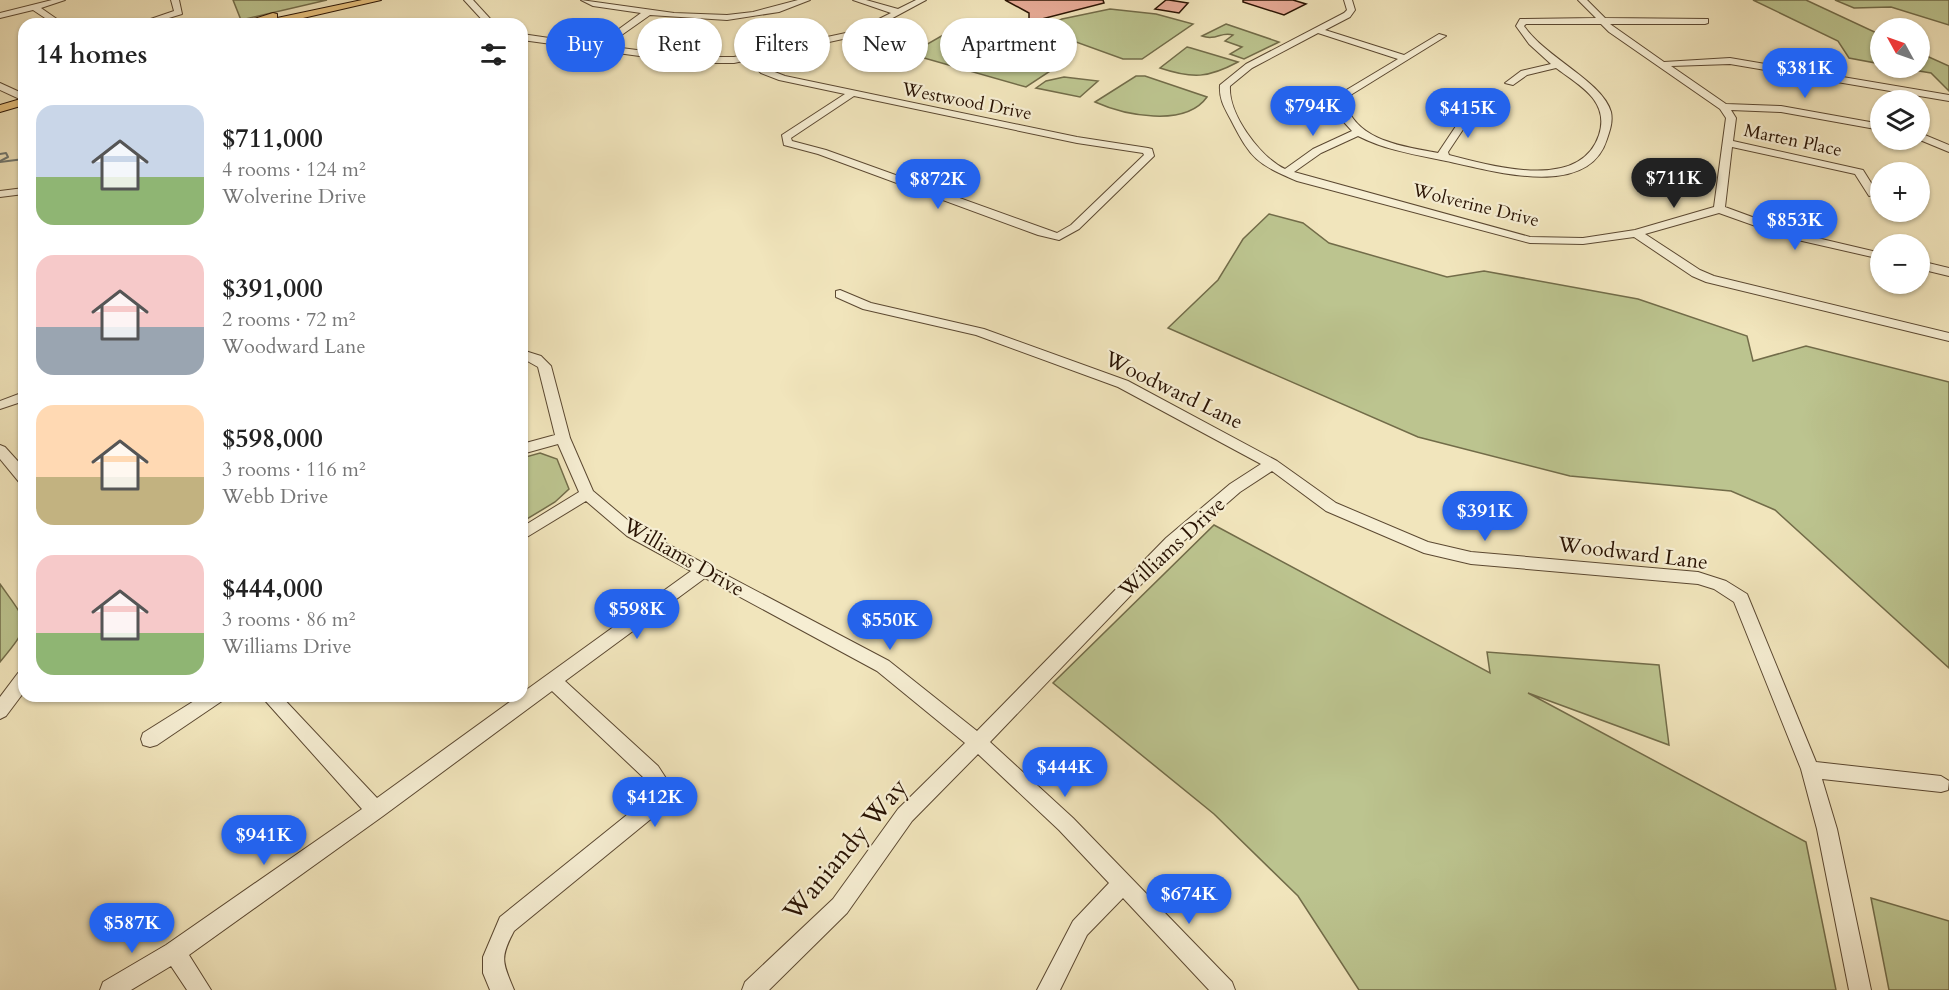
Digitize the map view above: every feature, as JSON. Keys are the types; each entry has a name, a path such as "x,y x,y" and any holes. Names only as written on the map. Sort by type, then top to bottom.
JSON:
{"main road":[{"path":"270,18 351,0"},
{"path":"291,18 376,0"},
{"path":"0,102 18,98"},
{"path":"0,109 18,99"}],"street":[{"path":"0,16 61,0"},
{"path":"160,18 179,12 175,0"},
{"path":"468,0 485,18"},
{"path":"585,0 593,4 712,19 734,18 806,0"},
{"path":"859,0 901,10"},
{"path":"874,0 901,10"},
{"path":"830,40 858,33 922,0"},
{"name":"Wolverine Drive","path":"1348,0 1351,10 1347,15 1249,66 1225,84 1224,98 1248,144 1259,158 1286,173 1530,240 1583,242 1635,233 1719,209"},
{"path":"1582,0 1602,22 1724,107 1731,118 1730,143 1719,209 1793,236 1870,254"},
{"path":"34,7 51,18"},
{"path":"625,27 653,12"},
{"path":"625,37 653,12"},
{"path":"1442,36 1346,94 1340,103 1350,123 1359,132 1394,146 1502,172 1544,173 1572,169 1588,162 1598,154 1607,124 1604,104 1589,87 1558,65 1526,35 1520,26 1523,21 1705,21"},
{"path":"625,28 634,30"},
{"path":"1319,31 1404,58"},
{"path":"528,38 546,40"},
{"path":"625,51 691,60 734,59"},
{"path":"1665,64 1730,61 1949,98"},
{"path":"1510,83 1524,73 1558,65"},
{"name":"Westwood Drive","path":"768,72 772,75 851,94 1077,140 1148,151 1149,156 1075,227 1059,237 1042,233 822,152 788,143 786,137 851,94"},
{"path":"0,86 18,95"},
{"path":"1724,107 1781,109 1870,125"},
{"path":"1445,158 1443,152 1467,116"},
{"path":"1286,173 1317,151 1359,132"},
{"path":"1930,140 1949,149"},
{"name":"Marten Place","path":"1730,143 1859,172 1870,189"},
{"path":"0,194 18,192"},
{"path":"1635,233 1696,273 1710,279 1949,337"},
{"path":"1930,267 1949,272"},
{"name":"Woodward Lane","path":"840,294 867,306 980,332 1123,384 1272,464 1331,507 1424,547 1471,558 1698,578 1720,585 1741,598 1810,769 1827,829 1860,990"},
{"name":"Williams Drive","path":"528,356 544,366 562,438 587,494 632,532 883,666 978,742 1066,824 1224,990"},
{"path":"1,406 18,399"},
{"path":"528,447 562,438"},
{"path":"0,450 18,471"},
{"name":"Williams Drive","path":"978,742 1172,542 1236,488 1272,464"},
{"path":"528,530 587,494"},
{"path":"528,698 703,571"},
{"path":"503,990 495,980 493,948 507,924 650,808 661,786 651,772 552,680"},
{"path":"0,711 18,686"},
{"path":"150,739 207,702"},
{"path":"276,702 376,810"},
{"path":"111,990 174,952 376,810 522,702"},
{"name":"Waniandy Way","path":"753,990 840,906 905,815 978,742"},
{"path":"1810,769 1941,784"},
{"path":"1048,990 1080,928 1122,884"},
{"path":"174,952 200,990"}],"green space":[{"path":"233,0 327,0 250,18 240,18"},
{"path":"1753,0 1806,0 1870,30 1870,62 1849,58 1838,41"},
{"path":"1835,0 1949,0 1949,25 1891,7 1854,8"},
{"path":"1110,9 1156,14 1193,24 1142,59 1123,59 1077,42 1077,18 1067,18"},
{"path":"1226,24 1279,42 1244,59 1230,54 1242,47 1225,41 1233,35 1202,36"},
{"path":"940,37 940,63 928,59 928,44"},
{"path":"1187,47 1238,62 1218,71 1200,75 1182,74 1160,68"},
{"path":"1930,57 1949,66 1949,91 1931,73"},
{"path":"973,72 1049,72 1026,87"},
{"path":"1136,76 1145,76 1207,97 1197,107 1170,116 1137,114 1095,102"},
{"path":"1064,77 1098,81 1080,97 1036,88 1046,81"},
{"path":"1269,214 1303,223 1329,243 1447,277 1484,271 1638,299 1747,336 1753,361 1806,346 1949,382 1949,668 1775,510 1731,491 1570,476 1418,437 1168,328 1218,280 1243,239"},
{"path":"540,453 557,459 569,489 555,502 528,518 528,456"},
{"path":"1214,525 1490,673 1487,652 1659,665 1669,745 1528,693 1806,842 1836,990 1359,990 1298,896 1214,814 1053,683"},
{"path":"0,584 18,610 18,639 0,662"},
{"path":"1871,898 1949,921 1949,990 1889,990"}],"building":[{"path":"1005,0 1103,0 1104,3 1046,18 1029,18 1029,13"},
{"path":"1166,0 1188,3 1179,13 1155,9"},
{"path":"1243,0 1293,0 1306,4 1284,15 1243,2"}],"waterway":[{"path":"0,154 6,153 8,157 0,161"},
{"path":"0,162 18,160"}]}
